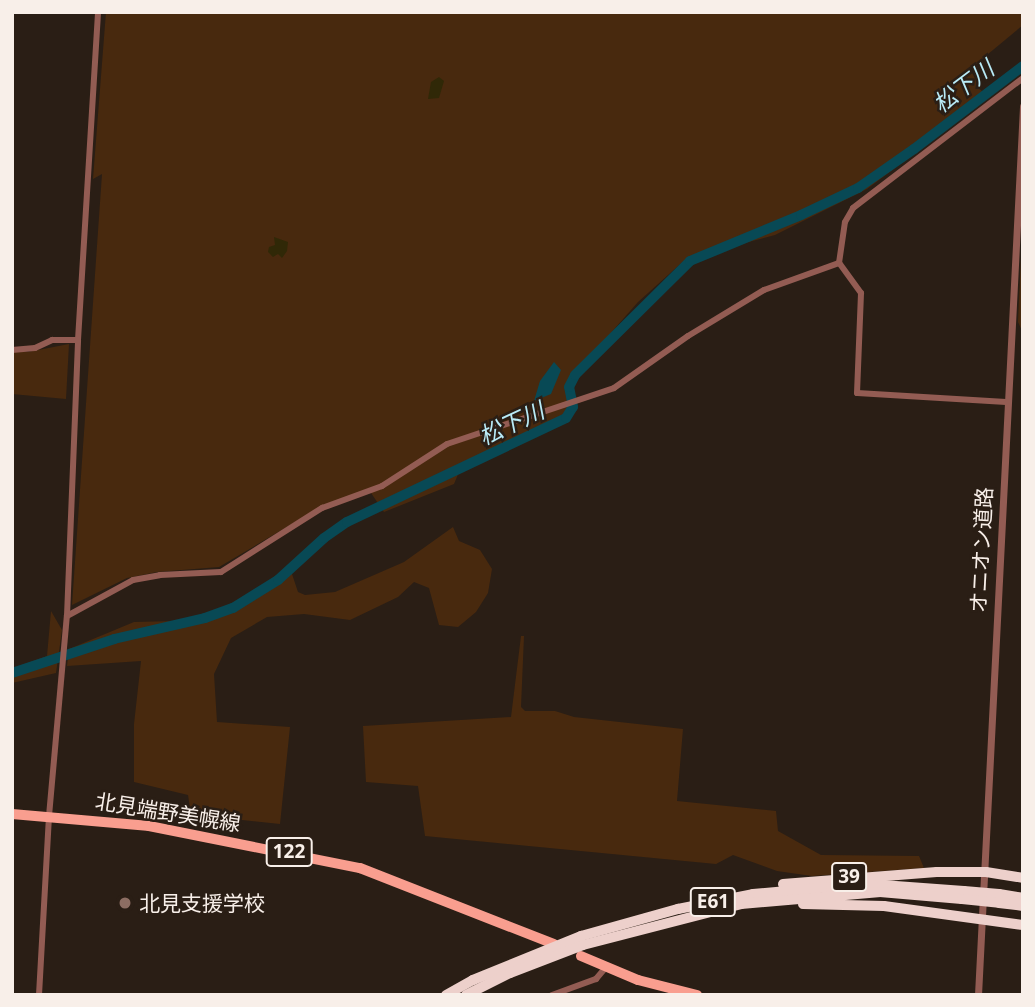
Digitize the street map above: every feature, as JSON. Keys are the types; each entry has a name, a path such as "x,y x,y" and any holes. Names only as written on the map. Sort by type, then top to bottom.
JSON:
{"highway":[{"name":"39","path":"678,909 752,889 893,873 986,872 1023,878"},
{"name":"E61","path":"446,995 473,980 581,936 678,909 753,894 882,885 963,895 1023,898"},
{"name":"E61","path":"466,995 510,973 583,944 741,904 880,892 963,895"},
{"name":"E61","path":"999,898 1023,906"},
{"name":"39","path":"741,904 884,906 983,922 1023,925"}],"main road":[{"name":"北見端野美幌線","path":"12,814 149,825 360,868 554,944"},
{"path":"581,956 639,980 697,995"}],"street":[{"path":"39,995 49,816 67,616 78,340 98,12"},
{"path":"1006,402 857,393 861,293 839,263 845,222 853,208 1023,78"},
{"name":"オニオン道路","path":"978,995 1023,106"},
{"path":"67,616 133,580 160,575 221,572 322,508 382,486 447,444 614,388 688,336 764,290 839,263"},
{"path":"12,350 35,348 52,341 78,340"},
{"path":"552,995 597,979 606,967"}],"shaded area":[{"path":"106,12 1023,12 1023,25 970,69 986,99 867,189 775,235 687,258 638,302 566,384 575,412 564,424 459,472 454,484 384,512 369,490 307,515 219,567 157,572 127,578 72,605 102,174 93,179"},
{"path":"1023,214 1023,333 1018,322"},
{"path":"69,344 66,399 12,394 12,352 28,352"},
{"path":"453,527 459,541 480,550 492,569 488,593 476,612 458,627 439,625 429,588 414,582 398,597 350,620 304,614 267,617 231,638 214,674 217,722 290,727 280,824 215,817 201,828 192,822 188,795 134,782 134,724 141,661 67,666 69,649 134,622 176,621 219,614 291,571 298,592 305,595 335,592 404,562"},
{"path":"51,611 62,630 56,673 12,683 12,669 47,656"},
{"path":"521,636 524,636 521,707 525,711 555,711 574,717 683,729 677,801 776,811 778,831 821,855 919,856 924,868 812,876 777,871 733,855 716,864 425,836 418,786 366,782 363,726 511,717"}],"sand":[{"path":"439,77 444,81 439,98 428,99 431,82"},
{"path":"274,237 288,242 287,251 282,258 278,254 273,257 268,252 269,247 275,245"}],"water":[{"path":"554,362 561,370 551,394 534,401 540,381"}],"waterway":[{"name":"松下川","path":"12,673 114,639 205,618 233,608 278,580 324,538 347,522 566,418 573,407 569,387 575,375 690,261 858,188 1023,66"}],"place":[{"name":"北見支援学校","path":"125,903"}]}
